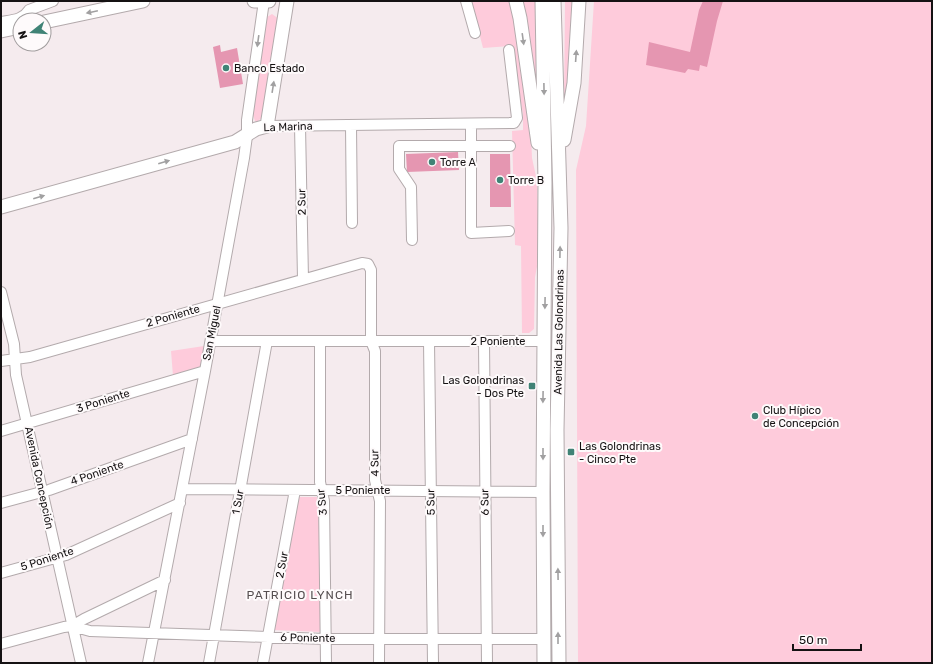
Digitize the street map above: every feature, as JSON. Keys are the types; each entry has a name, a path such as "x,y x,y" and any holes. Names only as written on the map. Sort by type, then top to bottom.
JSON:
{"main road":[{"path":"52,20 144,1"},
{"path":"267,126 287,1"},
{"path":"516,1 545,183"},
{"path":"560,164 574,83 579,1"},
{"name":"Avenida Las Golondrinas","path":"544,663 543,416 548,4"},
{"name":"Avenida Las Golondrinas","path":"548,4 560,164 561,228 557,430 559,663"},
{"path":"1,31 12,29"},
{"name":"La Marina","path":"1,207 226,145 247,136 259,127 267,126"},
{"path":"543,492 551,496 557,506"}],"street":[{"path":"1,22 18,19 27,14 29,10 53,1"},
{"name":"San Miguel","path":"148,663 218,303 247,136 247,120 263,1"},
{"path":"466,1 475,33"},
{"name":"La Marina","path":"267,126 511,123 517,120 509,50"},
{"path":"471,124 471,233 509,231"},
{"name":"2 Sur","path":"300,126 303,279"},
{"path":"351,126 352,223"},
{"path":"412,240 410,187 399,169 399,146 510,146"},
{"name":"2 Poniente","path":"1,361 30,356 303,279 362,263 368,264"},
{"name":"4 Sur","path":"368,264 371,270 371,341 374,351 375,480 380,501 380,663"},
{"name":"Avenida Concepción","path":"1,293 14,344 16,375 80,663"},
{"name":"2 Poniente","path":"211,341 544,341"},
{"name":"1 Sur","path":"209,663 267,341"},
{"name":"3 Sur","path":"320,341 320,482 324,501 326,663"},
{"name":"5 Sur","path":"429,341 433,663"},
{"name":"6 Sur","path":"484,341 487,663"},
{"name":"3 Poniente","path":"1,431 205,371"},
{"path":"543,416 549,426 557,430"},
{"name":"4 Poniente","path":"1,503 42,492 192,439"},
{"name":"5 Poniente","path":"182,489 543,492"},
{"name":"2 Sur","path":"263,663 296,490"},
{"name":"5 Poniente","path":"1,573 57,558 180,503"},
{"name":"6 Poniente","path":"72,626 165,580"},
{"name":"6 Poniente","path":"1,644 72,626 90,631 214,636 433,640 544,639"}],"shaded area":[{"path":"471,1 509,1 512,8 531,134 532,158 537,181 539,256 535,277 534,329 529,333 522,333 521,246 515,245 512,131 523,130 523,114 511,46 483,48"},
{"path":"521,1 535,1 538,103"},
{"path":"565,1 574,1 570,65 564,103"},
{"name":"Club Hípico de Concepción","path":"594,1 932,1 932,663 578,663 576,170 586,126"},
{"path":"272,14 279,19 263,117 258,121 255,121 252,112 267,17"},
{"path":"204,346 201,367 195,371 173,376 171,351"},
{"path":"299,497 318,497 322,632 273,630"}],"building":[{"path":"703,1 723,1 707,67 700,65 699,71 688,69 685,73 646,65 649,42 690,52 699,10"},
{"path":"220,45 221,52 237,48 243,84 220,88 213,47"},
{"name":"Torre A","path":"458,152 459,170 407,172 406,154"},
{"name":"Torre B","path":"490,154 510,154 511,207 490,207"}],"place":[{"name":"Banco Estado","path":"226,68"},
{"name":"Torre A","path":"432,162"},
{"name":"Torre B","path":"500,180"},
{"name":"Las Golondrinas - Dos Pte","path":"532,386"},
{"name":"Club Hípico de Concepción","path":"755,416"},
{"name":"Las Golondrinas - Cinco Pte","path":"571,452"}],"district":[{"name":"PATRICIO LYNCH","path":"300,595"}]}
